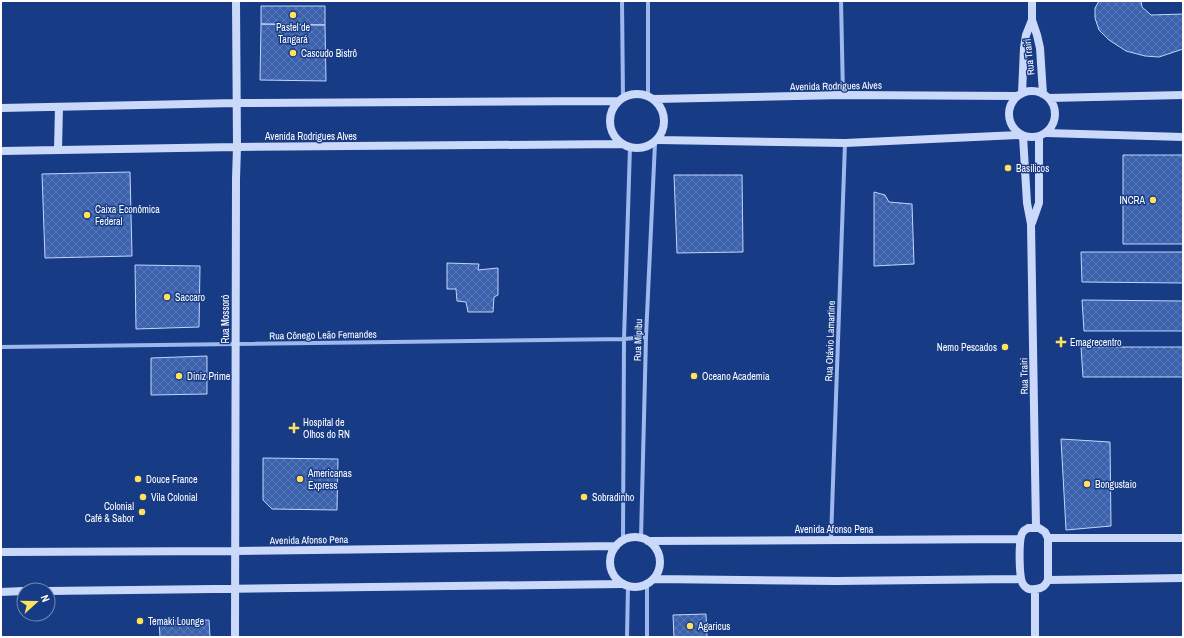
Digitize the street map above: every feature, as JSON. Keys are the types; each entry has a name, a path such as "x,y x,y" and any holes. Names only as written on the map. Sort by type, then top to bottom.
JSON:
{"main road":[{"name":"Rua Mossoró","path":"235,637 237,147 236,1"},
{"name":"Rua Trairi","path":"1032,1 1032,20 1040,48 1046,96"},
{"name":"Rua Trairi","path":"1019,94 1026,35 1032,20"},
{"path":"1022,136 1011,125 1009,119 1010,106 1019,94 1036,91 1046,96 1053,104 1055,112 1055,120 1052,127 1043,135"},
{"path":"1,108 236,103 620,99 631,94 639,93 651,97 664,111 664,127 656,141 647,147 638,149 626,146 614,135 610,123 612,111 620,99"},
{"name":"Avenida Rodrigues Alves","path":"651,97 1019,94"},
{"path":"1046,96 1183,95"},
{"path":"58,150 59,107"},
{"path":"656,141 845,142 1022,136 1031,138 1043,135 1183,137"},
{"name":"Rua Trairi","path":"1032,224 1039,203 1043,135"},
{"name":"Rua Trairi","path":"1022,136 1027,203 1032,224 1036,528"},
{"name":"Avenida Rodrigues Alves","path":"1,150 237,147 626,146"},
{"path":"1028,528 1039,528 1045,532 1048,538 1048,580 1045,586 1031,590 1024,586 1021,579 1020,539 1022,532 1028,528"},
{"path":"625,585 616,578 610,562 612,554 620,543 629,538 645,539 655,547 659,554 659,571 651,582"},
{"path":"1048,538 1183,538"},
{"name":"Avenida Afonso Pena","path":"645,539 1020,539"},
{"name":"Avenida Afonso Pena","path":"1,552 235,551 620,543"},
{"path":"1048,580 1183,578"},
{"path":"56,591 625,585 635,587 651,582 1021,579"},
{"path":"1035,590 1035,637"},
{"path":"1,592 16,591"}],"street":[{"path":"620,99 622,1"},
{"path":"648,1 651,97"},
{"path":"841,1 843,96"},
{"name":"Rua Mipibu","path":"645,539 646,337 656,141"},
{"name":"Rua Otávio Lamartine","path":"831,539 845,142"},
{"name":"Rua Mipibu","path":"620,543 626,146"},
{"name":"Rua Cônego Leão Fernandes","path":"1,347 624,339 646,337"},
{"path":"647,637 651,582"},
{"path":"625,585 627,637"}],"building":[{"path":"1099,1 1141,1 1142,7 1151,15 1183,14 1183,49 1159,57 1145,56 1126,51 1109,40 1099,30 1095,18 1095,8"},
{"name":"Pastel de Tangará","path":"261,6 325,6 325,25 261,24"},
{"name":"Cascudo Bistrô","path":"261,24 325,25 326,81 260,80"},
{"name":"INCRA","path":"1123,155 1183,155 1183,244 1123,244"},
{"name":"Caixa Econômica Federal","path":"130,172 132,256 45,258 42,174"},
{"path":"674,175 742,175 743,252 677,253"},
{"path":"874,192 885,195 889,202 912,204 914,264 874,266"},
{"path":"1081,252 1183,252 1183,283 1082,282"},
{"path":"447,263 479,264 478,270 498,268 498,295 494,297 493,312 468,312 466,302 457,301 456,289 447,289"},
{"name":"Saccaro","path":"135,265 200,266 199,327 136,329"},
{"path":"1082,300 1183,301 1183,331 1084,331"},
{"path":"1081,347 1183,347 1183,377 1083,377"},
{"name":"Diniz Prime","path":"207,356 207,394 151,395 151,358"},
{"name":"Bongustaio","path":"1061,439 1110,442 1111,526 1066,530"},
{"name":"Americanas Express","path":"263,458 338,459 337,510 272,509 263,500"},
{"name":"Agaricus","path":"706,614 707,637 674,637 673,615"},
{"path":"209,620 210,637 160,637 159,621"}],"place":[{"name":"Pastel de Tangará","path":"293,15"},
{"name":"Cascudo Bistrô","path":"293,53"},
{"name":"Basílicos","path":"1008,168"},
{"name":"INCRA","path":"1153,200"},
{"name":"Caixa Econômica Federal","path":"87,215"},
{"name":"Saccaro","path":"167,297"},
{"name":"Emagrecentro","path":"1061,342"},
{"name":"Nemo Pescados","path":"1005,347"},
{"name":"Diniz Prime","path":"179,376"},
{"name":"Oceano Academia","path":"694,376"},
{"name":"Hospital de Olhos do RN","path":"294,428"},
{"name":"Douce France","path":"138,479"},
{"name":"Americanas Express","path":"300,479"},
{"name":"Bongustaio","path":"1087,484"},
{"name":"Vila Colonial","path":"143,497"},
{"name":"Sobradinho","path":"584,497"},
{"name":"Colonial Café & Sabor","path":"142,512"},
{"name":"Temaki Lounge","path":"140,621"},
{"name":"Agaricus","path":"690,626"}]}
